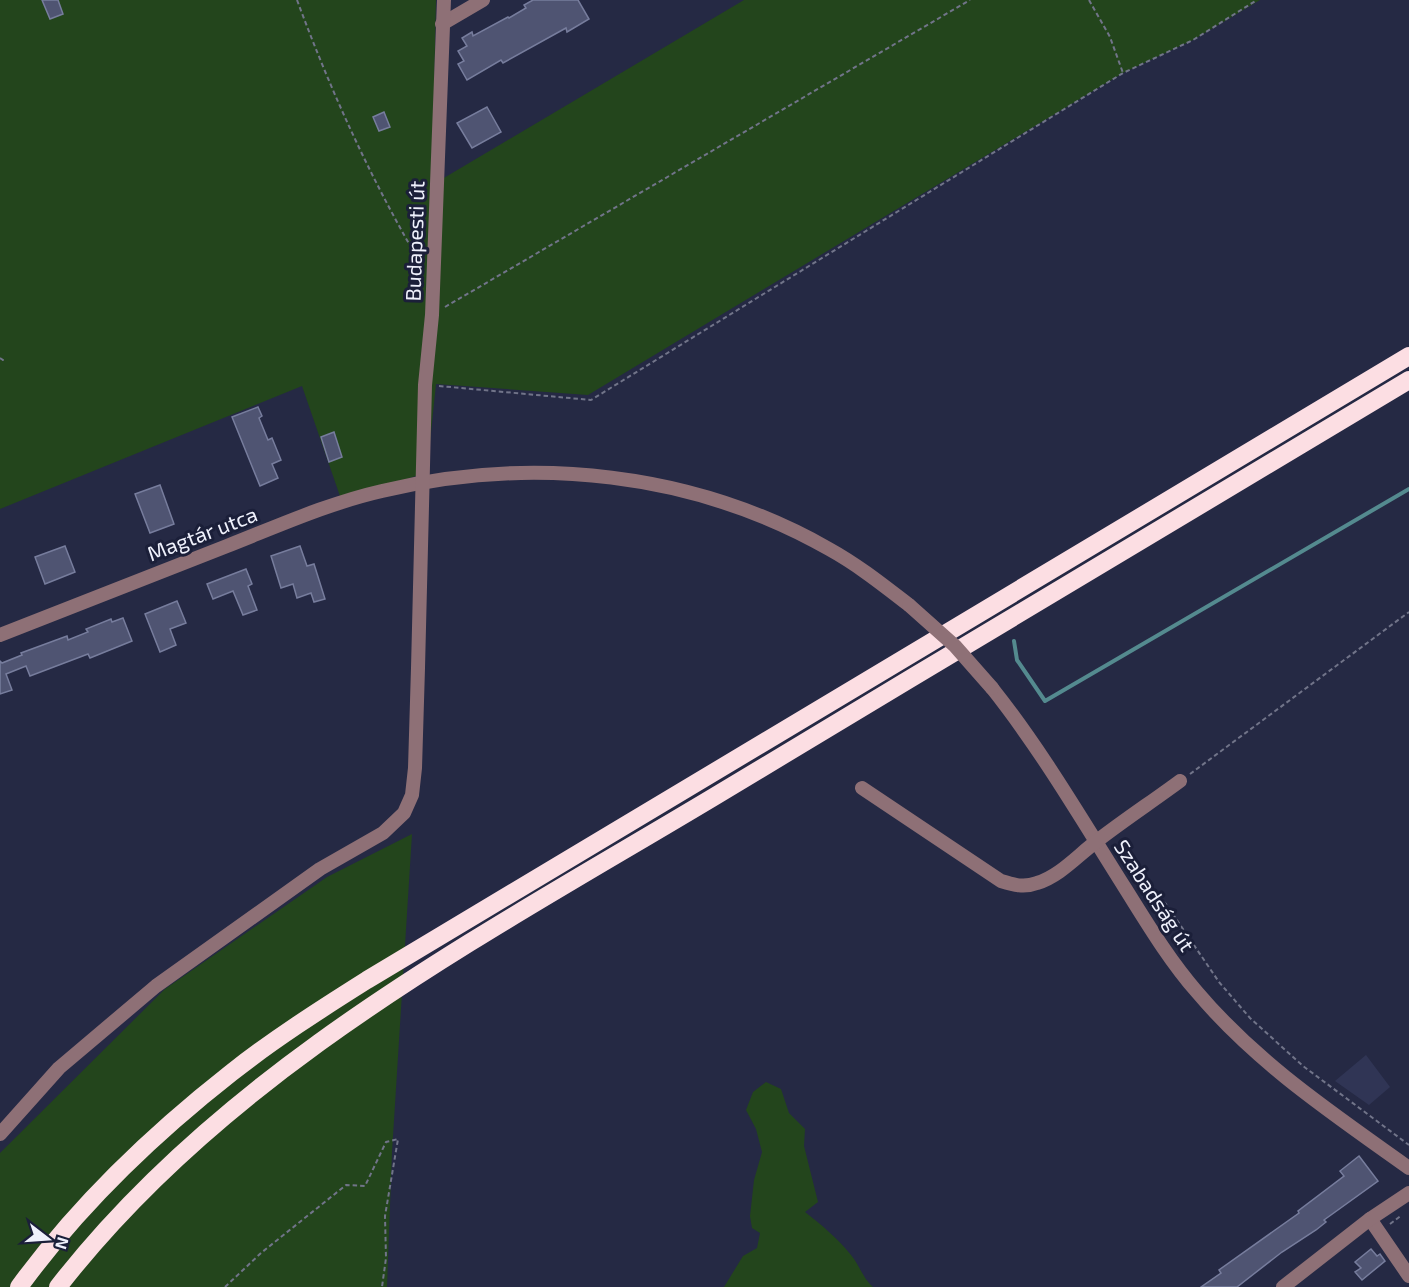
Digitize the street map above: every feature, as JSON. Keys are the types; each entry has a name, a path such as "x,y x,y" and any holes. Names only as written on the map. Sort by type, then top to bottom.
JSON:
{"highway":[{"path":"19,1287 84,1209 156,1136 232,1072 298,1024 367,980 1409,356"},
{"path":"58,1287 113,1223 188,1149 269,1081 366,1010 446,958 596,867 1409,380"}],"street":[{"name":"Budapesti út","path":"0,1134 59,1068 156,986 320,869 383,833 404,813 412,795 415,768 425,385 432,315 444,0"},
{"path":"442,24 483,0"},
{"name":"Magtár utca","path":"0,635 323,509 382,491 474,476 554,472 625,478 680,489 742,508 801,534 852,563 909,605"},
{"name":"Szabadság út","path":"909,605 955,646 992,688 1033,742 1172,960 1220,1017 1271,1067 1409,1168"},
{"path":"862,788 1001,881 1026,886 1040,883 1053,875 1180,781"},
{"path":"1283,1287 1370,1219 1409,1193"},
{"path":"1370,1219 1409,1276"}],"path":[{"path":"297,0 352,136 395,220 433,285"},
{"path":"432,315 970,0"},
{"path":"1089,0 1110,37 1123,73"},
{"path":"425,385 591,400 1123,73 1193,40 1257,0"},
{"path":"1180,781 1409,612"},
{"path":"1125,862 1166,904 1219,982 1250,1018 1303,1066 1409,1145"},
{"path":"225,1287 261,1253 346,1185 365,1186 386,1142 398,1139 385,1215 386,1258 382,1287"}],"shaded area":[{"path":"1366,1055 1390,1087 1369,1105 1335,1081"}],"green space":[{"path":"0,0 436,0 432,185 744,0 1260,0 1193,40 1123,73 588,395 436,384 427,472 342,502 302,386 0,509"},
{"path":"412,834 392,1152 387,1287 0,1287 0,1153 165,989 327,877"},
{"path":"766,1082 781,1089 789,1113 805,1129 804,1146 818,1202 805,1212 830,1232 846,1249 873,1287 724,1287 743,1256 757,1248 760,1233 752,1228 750,1216 754,1180 762,1152 756,1129 746,1110 753,1092"}],"building":[{"path":"42,0 58,0 63,14 50,19"},
{"path":"533,0 578,0 589,19 567,32 566,28 503,63 501,60 467,80 458,64 464,61 458,51 467,46 462,38 472,32 473,36 509,18 526,8 524,5"},
{"path":"487,107 501,132 472,148 457,123"},
{"path":"384,112 390,127 379,131 373,117"},
{"path":"258,407 262,416 259,418 268,440 272,438 281,460 272,464 278,478 260,486 232,417"},
{"path":"334,432 342,457 329,462 321,437"},
{"path":"160,485 174,524 150,533 135,494"},
{"path":"65,546 75,572 45,584 35,557"},
{"path":"300,546 307,566 314,564 325,599 314,602 311,593 297,598 293,584 281,588 271,556"},
{"path":"246,569 252,584 248,586 257,610 243,615 233,591 213,599 207,584"},
{"path":"177,601 186,623 170,629 176,645 160,652 145,614"},
{"path":"123,618 132,641 90,658 88,654 30,676 26,666 6,674 12,690 0,694 0,661 2,663 22,655 21,653 67,636 68,640 88,632 86,629 111,619 112,622"},
{"path":"1359,1156 1378,1181 1324,1220 1326,1222 1316,1230 1282,1252 1237,1287 1201,1287 1221,1273 1219,1270 1299,1213 1298,1211 1344,1176 1340,1171"},
{"path":"1371,1249 1377,1256 1380,1254 1385,1261 1362,1280 1355,1272 1361,1268 1355,1262"}],"waterway":[{"path":"1014,641 1017,660 1045,701 1409,489"}]}
